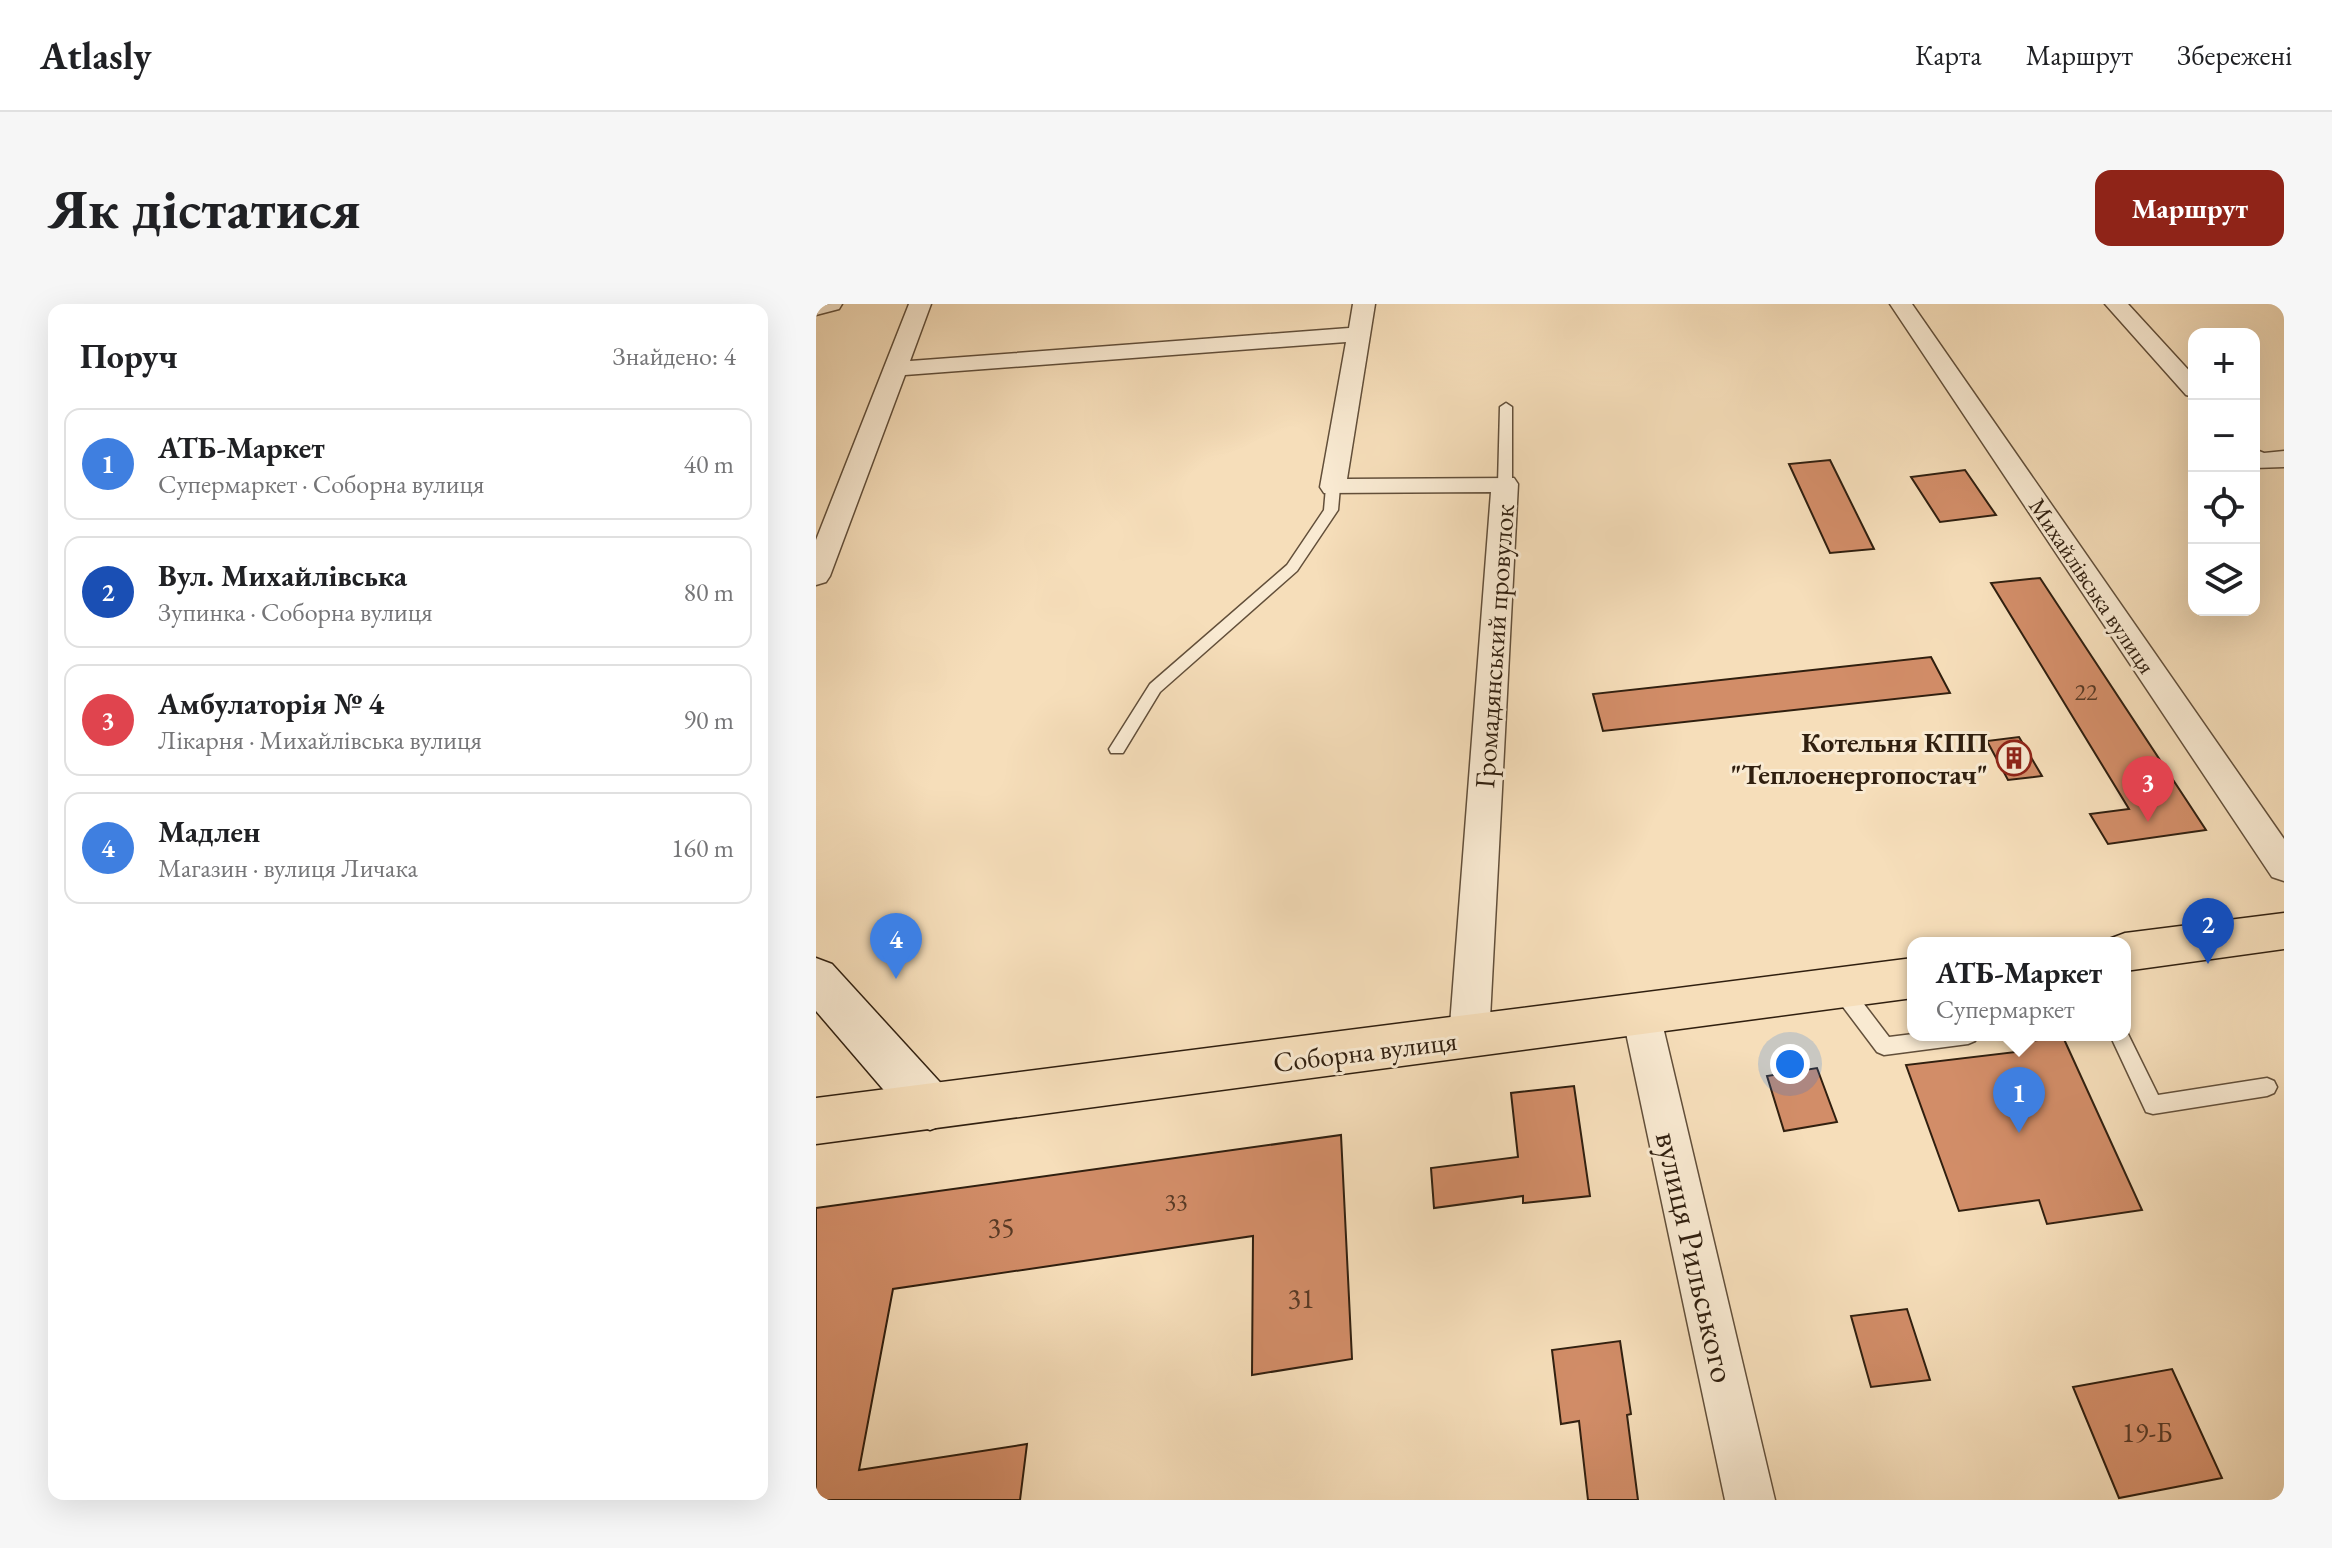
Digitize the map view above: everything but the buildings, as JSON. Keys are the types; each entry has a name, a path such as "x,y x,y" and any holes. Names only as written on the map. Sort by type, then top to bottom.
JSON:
{"main road":[{"path":"2131,951 2284,931"},
{"path":"816,978 930,1107"},
{"name":"Соборна вулиця","path":"816,1121 1907,979"}],"street":[{"path":"816,308 831,304"},
{"path":"816,576 920,304"},
{"path":"1333,487 1364,304"},
{"name":"Михайлівська вулиця","path":"1901,304 2284,867"},
{"path":"2116,304 2188,383"},
{"path":"895,369 1359,334"},
{"name":"Громадянський провулок","path":"1333,487 1505,484 1469,1038"},
{"name":"вулиця Рильського","path":"1641,1014 1750,1500"}],"lane":[{"path":"1505,484 1506,407"},
{"path":"1117,749 1155,688 1292,568 1331,510 1333,487"},
{"path":"1839,987 1884,1046 1922,1041"},
{"path":"2123,1041 2153,1105 2267,1087"}],"place":[{"name":"Котельня КПП \"Теплоенергопостач\"","path":"2014,758"},
{"name":"Амбулаторія № 4","path":"2148,822"},
{"name":"Вул. Михайлівська","path":"2208,964"},
{"name":"Мадлен","path":"896,979"},
{"name":"АТБ-Маркет","path":"2019,1133"}]}
